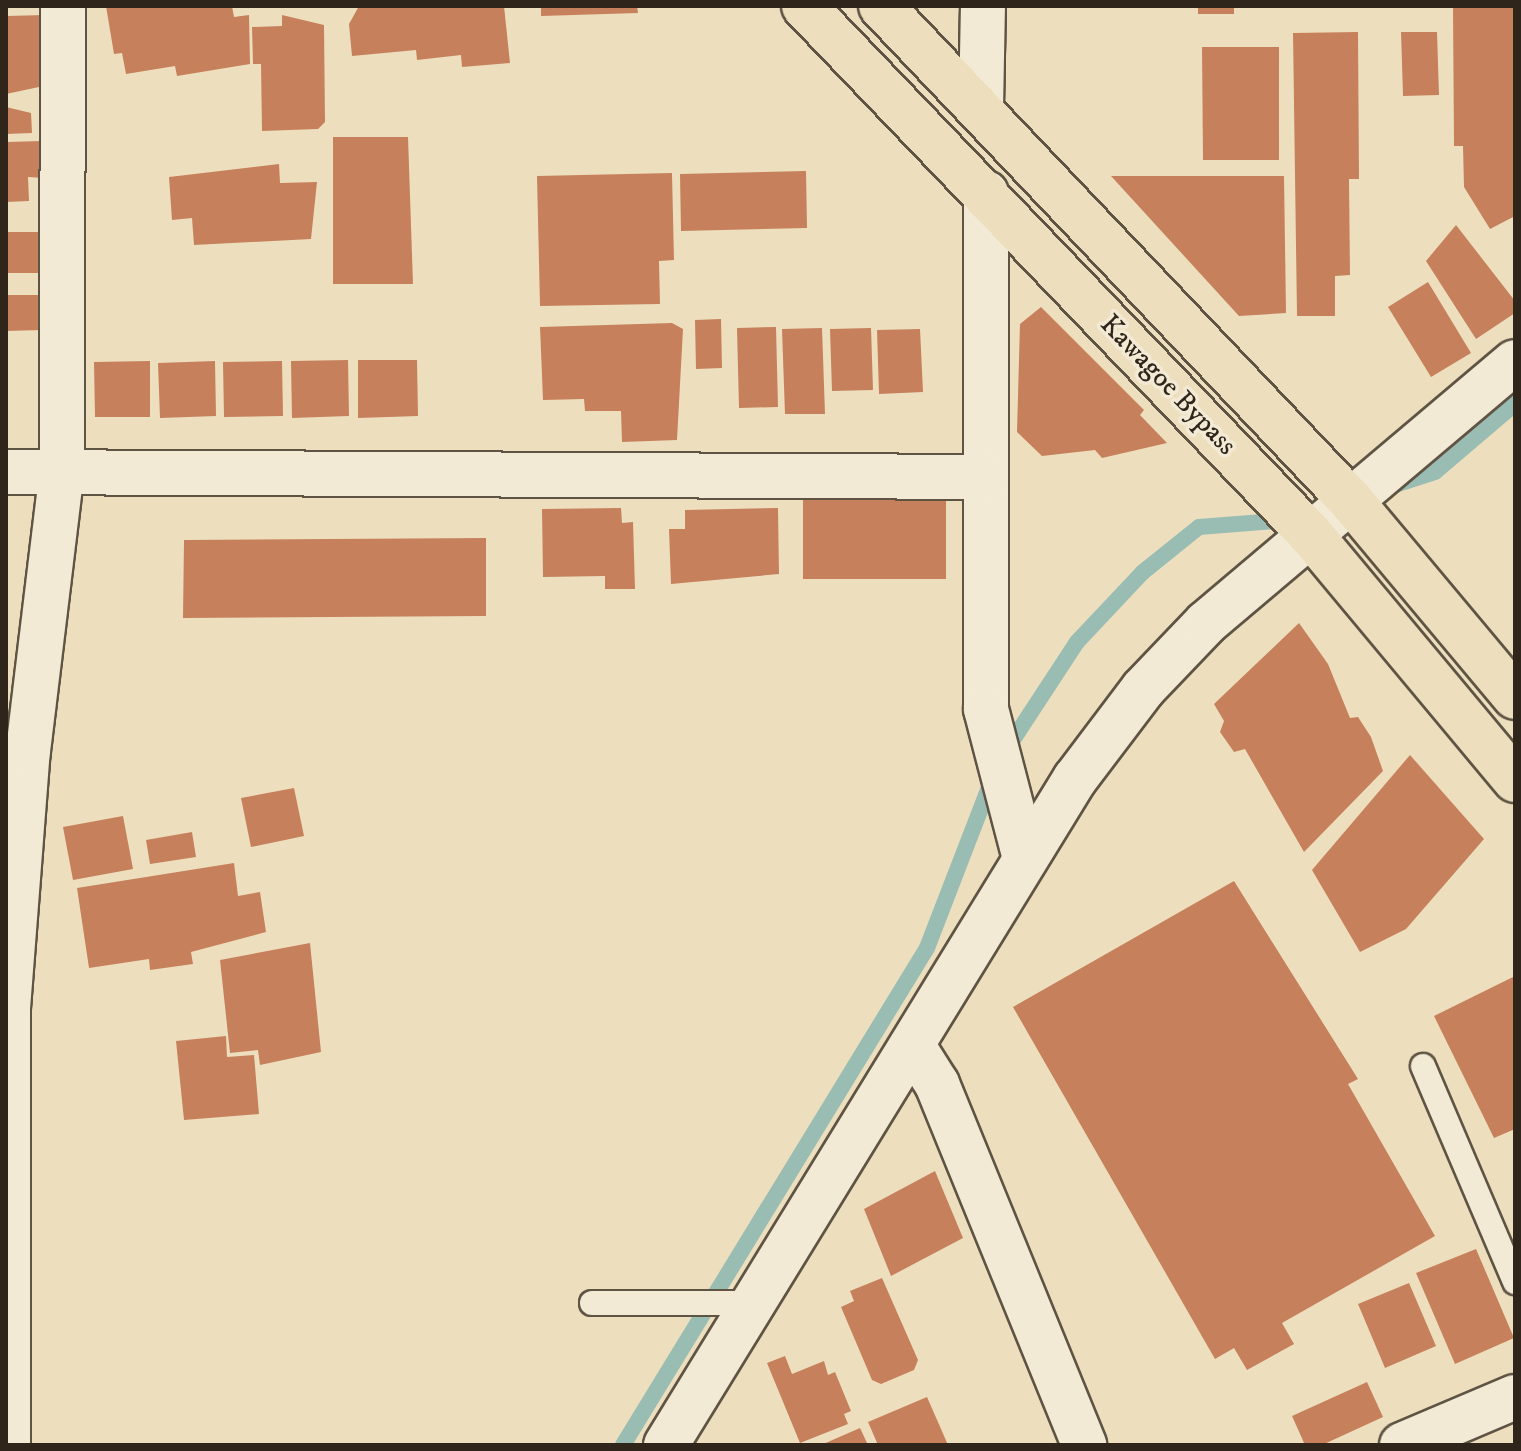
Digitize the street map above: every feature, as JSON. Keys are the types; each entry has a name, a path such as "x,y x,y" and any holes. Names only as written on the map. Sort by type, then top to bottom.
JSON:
{"highway":[{"name":"Kawagoe Bypass","path":"804,6 1311,535 1515,780"},
{"name":"Kawagoe Bypass","path":"881,6 1352,502 1515,697"}],"street":[{"path":"8,1445 8,1008 28,751 62,471 63,6"},
{"path":"981,108 983,6"},
{"path":"986,193 986,709 1025,859"},
{"path":"666,1445 756,1303 1025,859 1143,689 1206,623 1515,362"},
{"path":"6,472 986,477"},
{"path":"913,1046 937,1084 1084,1445"},
{"path":"1402,1445 1515,1397"}],"lane":[{"path":"1423,1066 1515,1282"},
{"path":"592,1303 756,1303"}],"building":[{"path":"106,6 232,6 234,17 249,15 250,64 177,76 175,66 126,74 122,53 114,54"},
{"path":"359,6 504,6 510,63 462,67 461,55 417,60 416,50 352,56 349,24"},
{"path":"541,6 637,6 638,13 541,16"},
{"path":"1198,6 1234,6 1234,14 1198,14"},
{"path":"1515,6 1515,216 1490,229 1464,187 1463,146 1454,146 1453,8"},
{"path":"45,15 39,87 6,94 6,16"},
{"path":"282,15 324,25 325,122 318,129 262,131 261,64 253,64 252,27 282,26"},
{"path":"1358,32 1359,179 1349,179 1350,275 1335,276 1335,316 1297,316 1293,33"},
{"path":"1401,32 1437,32 1439,95 1403,96"},
{"path":"1202,47 1279,47 1279,160 1203,160"},
{"path":"6,107 31,113 32,133 6,134"},
{"path":"333,137 408,137 413,284 333,284"},
{"path":"43,141 44,178 28,177 29,201 6,202 6,142"},
{"path":"279,164 280,183 317,182 311,239 194,245 192,218 172,220 169,177"},
{"path":"806,171 807,228 681,231 680,174"},
{"path":"672,173 674,260 659,261 660,304 540,306 537,176"},
{"path":"1111,176 1284,176 1286,313 1239,316"},
{"path":"1456,225 1515,301 1515,313 1476,339 1426,261"},
{"path":"6,232 45,232 45,273 6,273"},
{"path":"1428,282 1471,353 1431,377 1388,307"},
{"path":"6,295 41,295 42,330 6,331"},
{"path":"1041,307 1144,410 1140,415 1167,443 1102,458 1095,450 1042,456 1017,432 1020,324"},
{"path":"721,319 722,368 696,369 695,320"},
{"path":"672,323 683,329 677,440 622,442 621,411 585,411 584,399 543,400 540,327"},
{"path":"776,327 778,407 739,408 737,328"},
{"path":"822,328 825,414 785,414 782,329"},
{"path":"871,328 873,390 832,391 830,329"},
{"path":"920,329 923,392 879,394 877,330"},
{"path":"348,360 349,416 292,418 291,361"},
{"path":"358,360 417,360 418,416 358,418"},
{"path":"150,361 150,417 95,417 94,362"},
{"path":"215,361 216,416 160,418 158,363"},
{"path":"282,361 283,416 224,417 223,362"},
{"path":"803,496 946,497 946,579 803,579"},
{"path":"621,508 622,523 633,522 635,589 605,589 605,576 543,577 542,509"},
{"path":"778,508 779,574 671,584 669,529 685,529 685,510"},
{"path":"486,538 486,616 183,618 184,540"},
{"path":"1299,623 1328,664 1350,718 1358,717 1371,737 1383,771 1304,852 1245,749 1234,752 1220,732 1224,721 1214,704"},
{"path":"1410,755 1484,839 1406,929 1360,952 1312,870"},
{"path":"294,788 304,836 251,847 241,798"},
{"path":"123,816 133,869 73,880 63,827"},
{"path":"192,832 196,857 150,864 146,840"},
{"path":"234,863 238,896 260,892 266,932 191,952 193,964 150,970 149,959 89,968 77,888"},
{"path":"1234,881 1358,1079 1348,1084 1435,1236 1282,1323 1294,1344 1247,1370 1234,1348 1215,1359 1013,1007"},
{"path":"310,943 321,1052 260,1065 258,1050 230,1053 220,960"},
{"path":"1515,976 1515,1129 1494,1138 1434,1016"},
{"path":"226,1036 227,1057 254,1055 259,1114 184,1120 176,1041"},
{"path":"935,1171 963,1238 891,1276 864,1209"},
{"path":"1476,1249 1514,1338 1455,1364 1416,1273"},
{"path":"882,1278 918,1360 914,1370 881,1384 872,1380 841,1307 854,1301 850,1291"},
{"path":"1409,1283 1436,1346 1385,1368 1358,1304"},
{"path":"785,1356 792,1374 824,1361 828,1375 835,1372 851,1411 844,1414 848,1424 800,1443 767,1363"},
{"path":"1367,1382 1383,1417 1322,1445 1305,1445 1292,1416"},
{"path":"927,1397 948,1445 878,1445 868,1422"},
{"path":"860,1428 868,1445 821,1445"}],"waterway":[{"path":"1389,487 1435,472 1515,404"},
{"path":"1005,752 1077,642 1143,572 1199,527 1287,520"},
{"path":"623,1445 927,948 993,777"}]}
